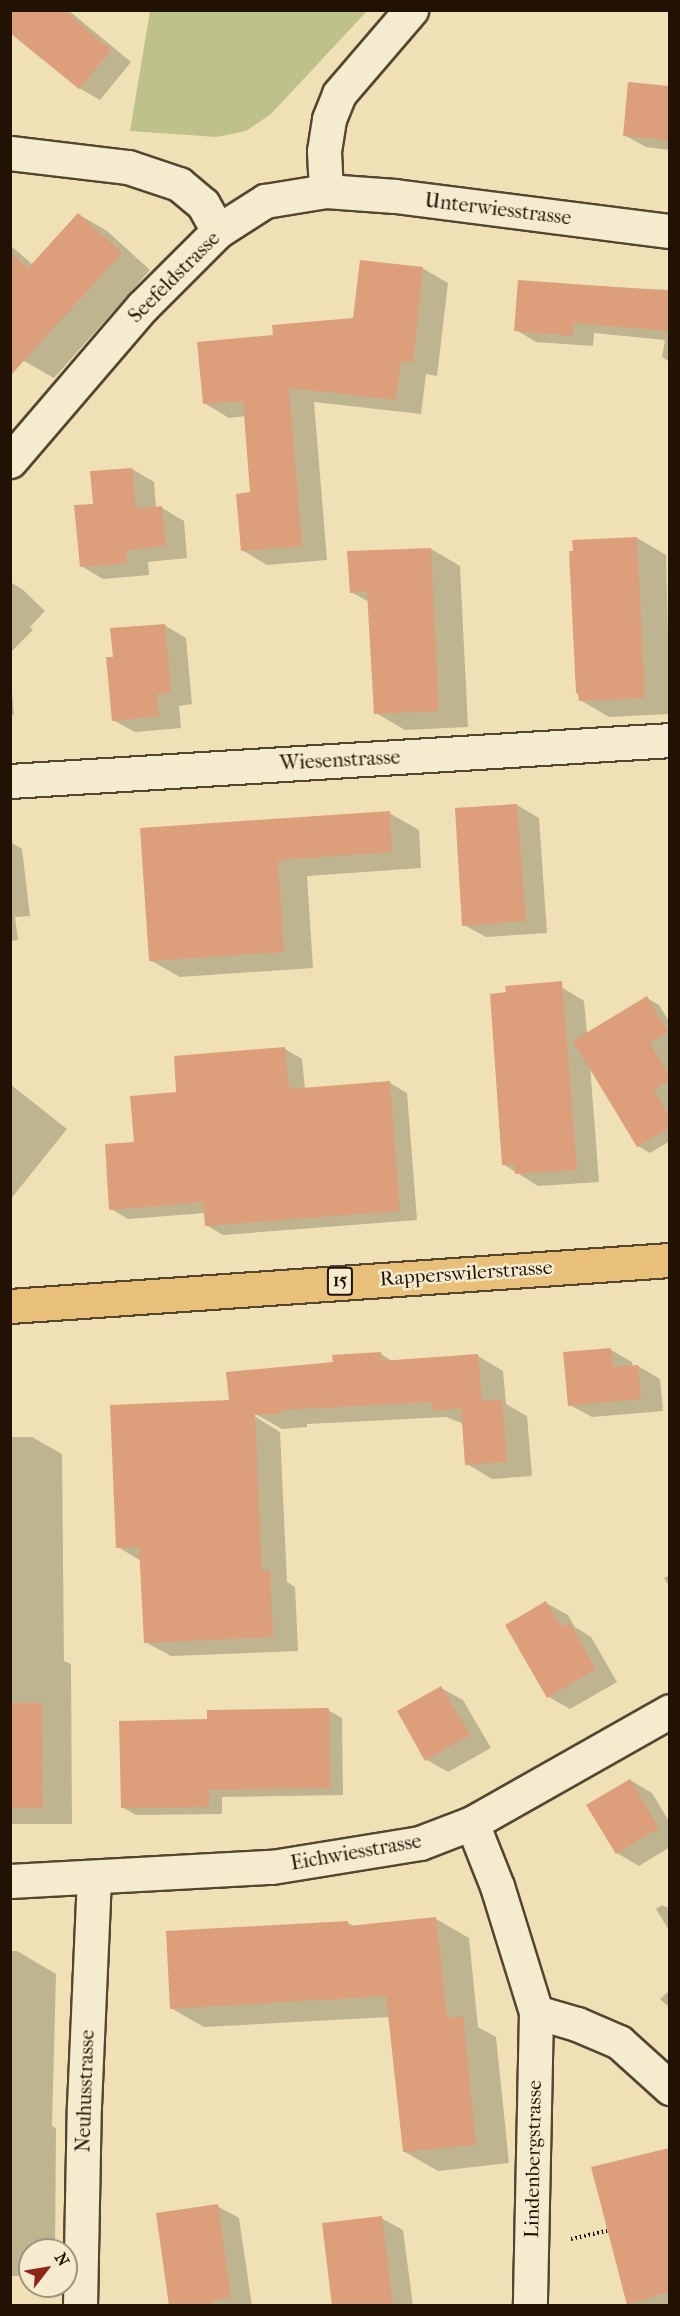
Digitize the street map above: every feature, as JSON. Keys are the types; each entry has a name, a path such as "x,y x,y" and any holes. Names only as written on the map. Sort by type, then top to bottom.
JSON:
{"main road":[{"name":"Rapperswilerstrasse","path":"10,1306 669,1260"}],"street":[{"path":"326,191 324,151 329,119 339,94 411,10"},
{"path":"10,153 129,166 179,184 203,204 218,231"},
{"name":"Seefeldstrasse","path":"10,461 142,307 218,231 266,201 326,191"},
{"name":"Unterwiesstrasse","path":"326,191 395,196 669,231"},
{"name":"Wiesenstrasse","path":"10,781 669,740"},
{"name":"Eichwiesstrasse","path":"10,1881 272,1867 420,1843 472,1823 669,1711"},
{"name":"Lindenbergstrasse","path":"472,1823 497,1886 536,2012 530,2306"},
{"name":"Neuhusstrasse","path":"80,2306 84,2106 94,1877"},
{"path":"536,2012 577,2024 619,2042 669,2088"}],"green space":[{"path":"150,10 367,11 271,114 246,131 217,137 130,131"}],"building":[{"path":"10,10 64,10 111,50 79,89 10,33"},
{"path":"628,82 669,86 669,140 623,136"},
{"path":"78,213 122,253 10,376 10,252 28,268"},
{"path":"360,260 423,267 413,362 401,361 396,400 289,388 302,546 241,551 236,494 250,492 243,401 203,404 197,342 273,335 272,325 353,318"},
{"path":"518,280 669,291 669,331 574,323 573,336 514,331"},
{"path":"132,468 136,509 162,506 166,546 126,550 127,563 80,567 74,505 93,504 90,471"},
{"path":"637,537 645,698 579,701 578,693 576,693 569,551 573,551 572,540"},
{"path":"431,548 439,711 374,714 367,592 350,593 347,551"},
{"path":"165,624 171,692 157,694 159,716 112,721 106,657 113,657 110,628"},
{"path":"517,804 526,921 462,926 455,808"},
{"path":"390,811 392,852 278,860 284,952 149,961 140,828"},
{"path":"562,981 577,1170 515,1174 514,1164 502,1165 490,994 506,992 505,986"},
{"path":"647,996 668,1032 650,1043 669,1075 669,1081 654,1090 669,1117 669,1128 637,1147 573,1041"},
{"path":"285,1047 289,1089 390,1081 400,1211 205,1226 203,1202 109,1210 105,1144 134,1142 130,1096 176,1092 174,1056"},
{"path":"611,1348 613,1367 638,1365 641,1399 568,1406 563,1352"},
{"path":"381,1352 381,1361 478,1354 482,1401 502,1400 507,1462 465,1465 461,1408 433,1411 432,1402 282,1410 282,1413 255,1415 262,1571 270,1570 273,1637 144,1643 139,1547 116,1548 110,1405 229,1400 226,1372 333,1362 332,1355"},
{"path":"546,1601 561,1627 569,1622 596,1669 547,1698 505,1625"},
{"path":"441,1686 470,1735 425,1761 397,1711"},
{"path":"10,1703 42,1703 43,1808 10,1808"},
{"path":"329,1708 330,1788 209,1790 209,1807 121,1808 119,1721 207,1719 207,1710"},
{"path":"630,1779 659,1828 616,1854 586,1805"},
{"path":"436,1917 447,2018 463,2016 476,2145 403,2152 386,1996 170,2009 166,1931 348,1921 348,1926"},
{"path":"669,2148 669,2292 627,2305 591,2167"},
{"path":"218,2204 231,2298 213,2300 214,2306 169,2306 156,2213"},
{"path":"382,2216 393,2306 332,2306 322,2223"}]}
